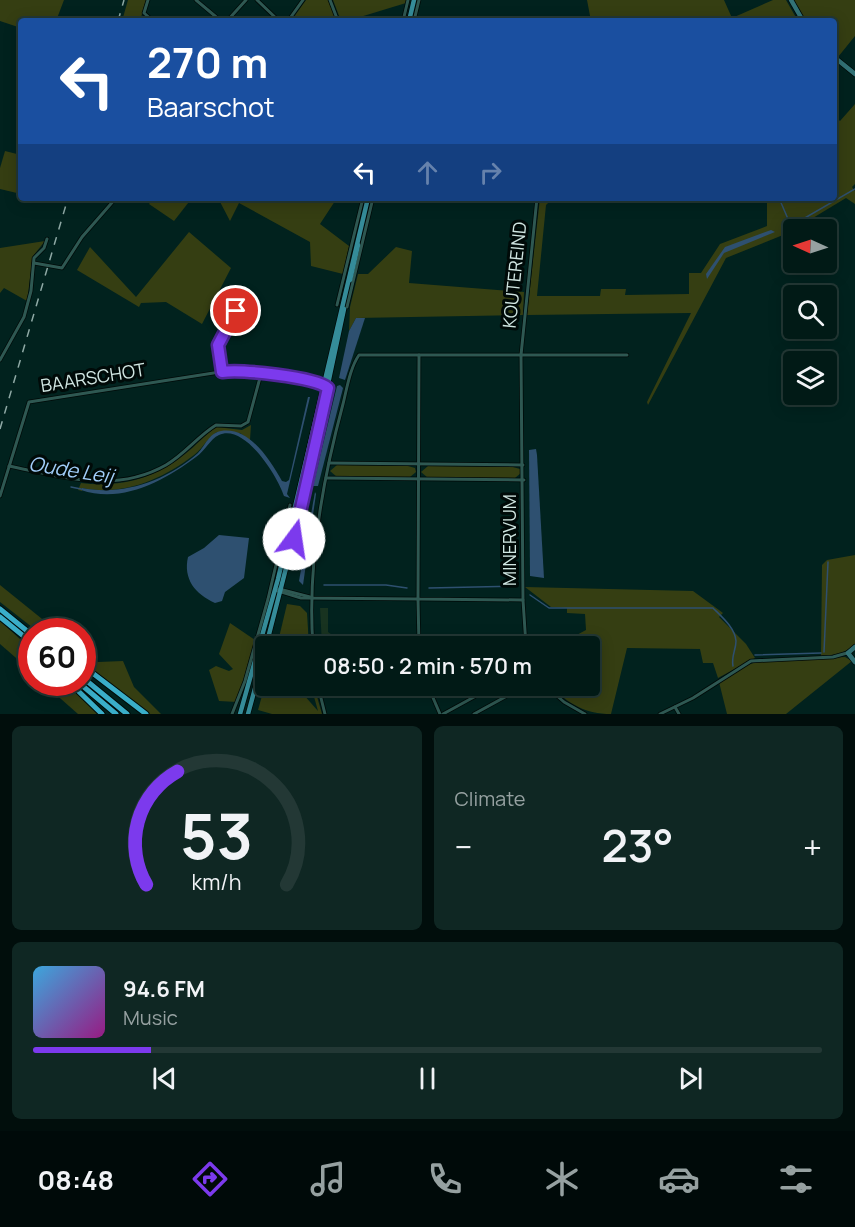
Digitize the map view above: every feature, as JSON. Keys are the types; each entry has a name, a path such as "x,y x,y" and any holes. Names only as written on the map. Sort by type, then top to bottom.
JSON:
{"highway":[{"path":"0,609 18,624"},
{"path":"0,617 18,632"},
{"path":"96,676 146,714"},
{"path":"96,689 127,714"},
{"path":"83,696 102,714"},
{"path":"95,696 116,714"}],"main road":[{"path":"413,18 416,0"},
{"path":"269,636 352,257 363,230 368,201"},
{"path":"240,714 279,591"},
{"path":"248,714 255,688"}],"street":[{"path":"148,0 144,13 150,18"},
{"path":"196,0 217,18"},
{"path":"230,18 246,0"},
{"path":"257,0 276,18"},
{"path":"290,18 303,0"},
{"path":"330,0 337,18"},
{"path":"404,18 408,0"},
{"path":"791,0 800,18"},
{"path":"837,59 855,74"},
{"path":"34,262 60,270 82,237 113,201"},
{"path":"352,257 362,201"},
{"path":"342,307 372,201"},
{"name":"KOUTEREIND","path":"521,355 537,201"},
{"path":"0,360 24,317 31,291 31,267 36,254 44,248 47,239"},
{"path":"222,372 218,345 236,311"},
{"path":"313,636 312,598 326,478 348,385 358,355 627,355"},
{"path":"419,355 419,636"},
{"name":"MINERVUM","path":"521,355 525,636"},
{"name":"BAARSCHOT","path":"0,496 29,402 239,369 325,387"},
{"path":"9,466 104,483 130,479 155,470 185,453 216,425 241,426 248,422 261,374"},
{"path":"329,463 523,465"},
{"name":"MINERVUM","path":"326,478 524,480"},
{"path":"232,714 262,619 290,505"},
{"name":"MINERVUM","path":"279,591 312,598 523,600"},
{"path":"660,714 753,660 833,657 848,653 855,647"},
{"path":"848,653 855,662"},
{"path":"320,696 325,714"},
{"path":"433,696 441,714 475,696"},
{"path":"474,714 507,696"},
{"path":"557,696 585,714"},
{"path":"675,707 679,714"}],"green space":[{"path":"0,0 64,0 57,18 18,18 18,27 0,21"},
{"path":"128,0 146,0 141,18 123,18"},
{"path":"306,0 330,0 337,18 293,18"},
{"path":"333,0 407,0 406,3 357,18 340,18"},
{"path":"587,0 724,0 732,18 590,18"},
{"path":"773,0 786,0 796,18 732,18"},
{"path":"794,0 855,0 855,36 838,57 837,18 804,18"},
{"path":"855,104 855,184 852,187 855,191 855,204 846,198 811,219 783,219 783,235 726,258 648,405 647,402 691,313 527,315 540,201 550,201 546,205 537,296 600,296 601,289 626,289 625,295 689,294 689,273 701,273 720,244 767,226 767,201 837,201 837,118 840,121"},
{"path":"5,151 18,154 18,193 0,189 0,168"},
{"path":"151,201 190,201 174,221 149,204"},
{"path":"220,201 335,201 320,224 349,246 343,274 311,266 310,242 239,203 230,221"},
{"path":"189,232 231,268 202,324 166,302 141,303 139,307 77,270 90,247 136,297"},
{"path":"45,241 33,256 27,301 4,288 0,293 0,248"},
{"path":"396,247 412,251 409,283 524,292 523,315 356,318 349,331 350,307 358,274 368,274"},
{"path":"251,425 250,440 240,433 217,432 197,452 155,479 113,490 82,488 82,491 78,490 81,483 109,484 136,480 173,463 217,427 242,430"},
{"path":"337,465 408,466 415,468 416,472 410,477 337,477 330,471"},
{"path":"428,466 513,467 520,469 521,473 515,478 428,478 421,472"},
{"path":"855,555 855,645 840,654 821,656 822,565 827,560"},
{"path":"0,585 41,618 20,618 0,602"},
{"path":"525,587 693,591 723,613 719,617 746,644 755,658 718,678 713,663 703,663 700,649 627,648 611,714 593,712 578,707 562,696 600,696 600,636 575,636 586,630 585,614 567,613 567,608 551,607"},
{"path":"287,604 300,606 307,613 308,636 279,636"},
{"path":"0,621 18,637 18,660 0,644"},
{"path":"230,623 255,640 237,702 219,701 209,670 216,666 229,671 233,669 219,654"},
{"path":"845,657 852,661 786,714 727,714 719,682 747,665 760,661"},
{"path":"96,660 123,661 134,687 161,714 148,714 96,674"},
{"path":"58,696 80,696 99,714 78,714"},
{"path":"262,696 305,696 318,711 314,696 317,696 322,714 272,714 258,710"}],"water":[{"path":"771,230 775,232 724,253 707,279 706,274 725,247"},
{"path":"356,318 365,318 345,380 339,378 349,331"},
{"path":"340,385 343,388 318,486 313,486 337,386"},
{"path":"308,397 310,397 287,494 290,498 284,496 268,465 259,454 239,437 229,433 216,437 184,466 142,488 112,494 96,494 81,490 82,488 113,490 128,488 158,478 186,463 198,453 210,437 221,431 241,434 258,446 282,481 286,482 289,480"},
{"path":"536,449 544,578 530,576 529,450"},
{"path":"315,492 316,494 303,585 299,581"},
{"path":"219,535 249,538 244,578 225,592 222,601 215,603 192,585 187,565 188,557 204,548"}],"building":[{"path":"320,608 328,608 328,632 334,636 322,636"}],"waterway":[{"path":"837,199 855,189"},
{"path":"780,201 791,226 834,201"},
{"name":"Oude Leij","path":"71,487 81,489"},
{"path":"824,652 828,562"},
{"path":"324,585 386,585 407,588"},
{"path":"429,588 516,586"},
{"path":"530,595 549,608 713,608 735,636 733,666"},
{"path":"755,655 821,653"}],"railway":[{"path":"119,18 124,0"},
{"path":"0,429 67,201"}],"route":[{"path":"236,311 218,345 222,372 239,369 271,376 286,376 318,382 328,388 294,539"}]}
